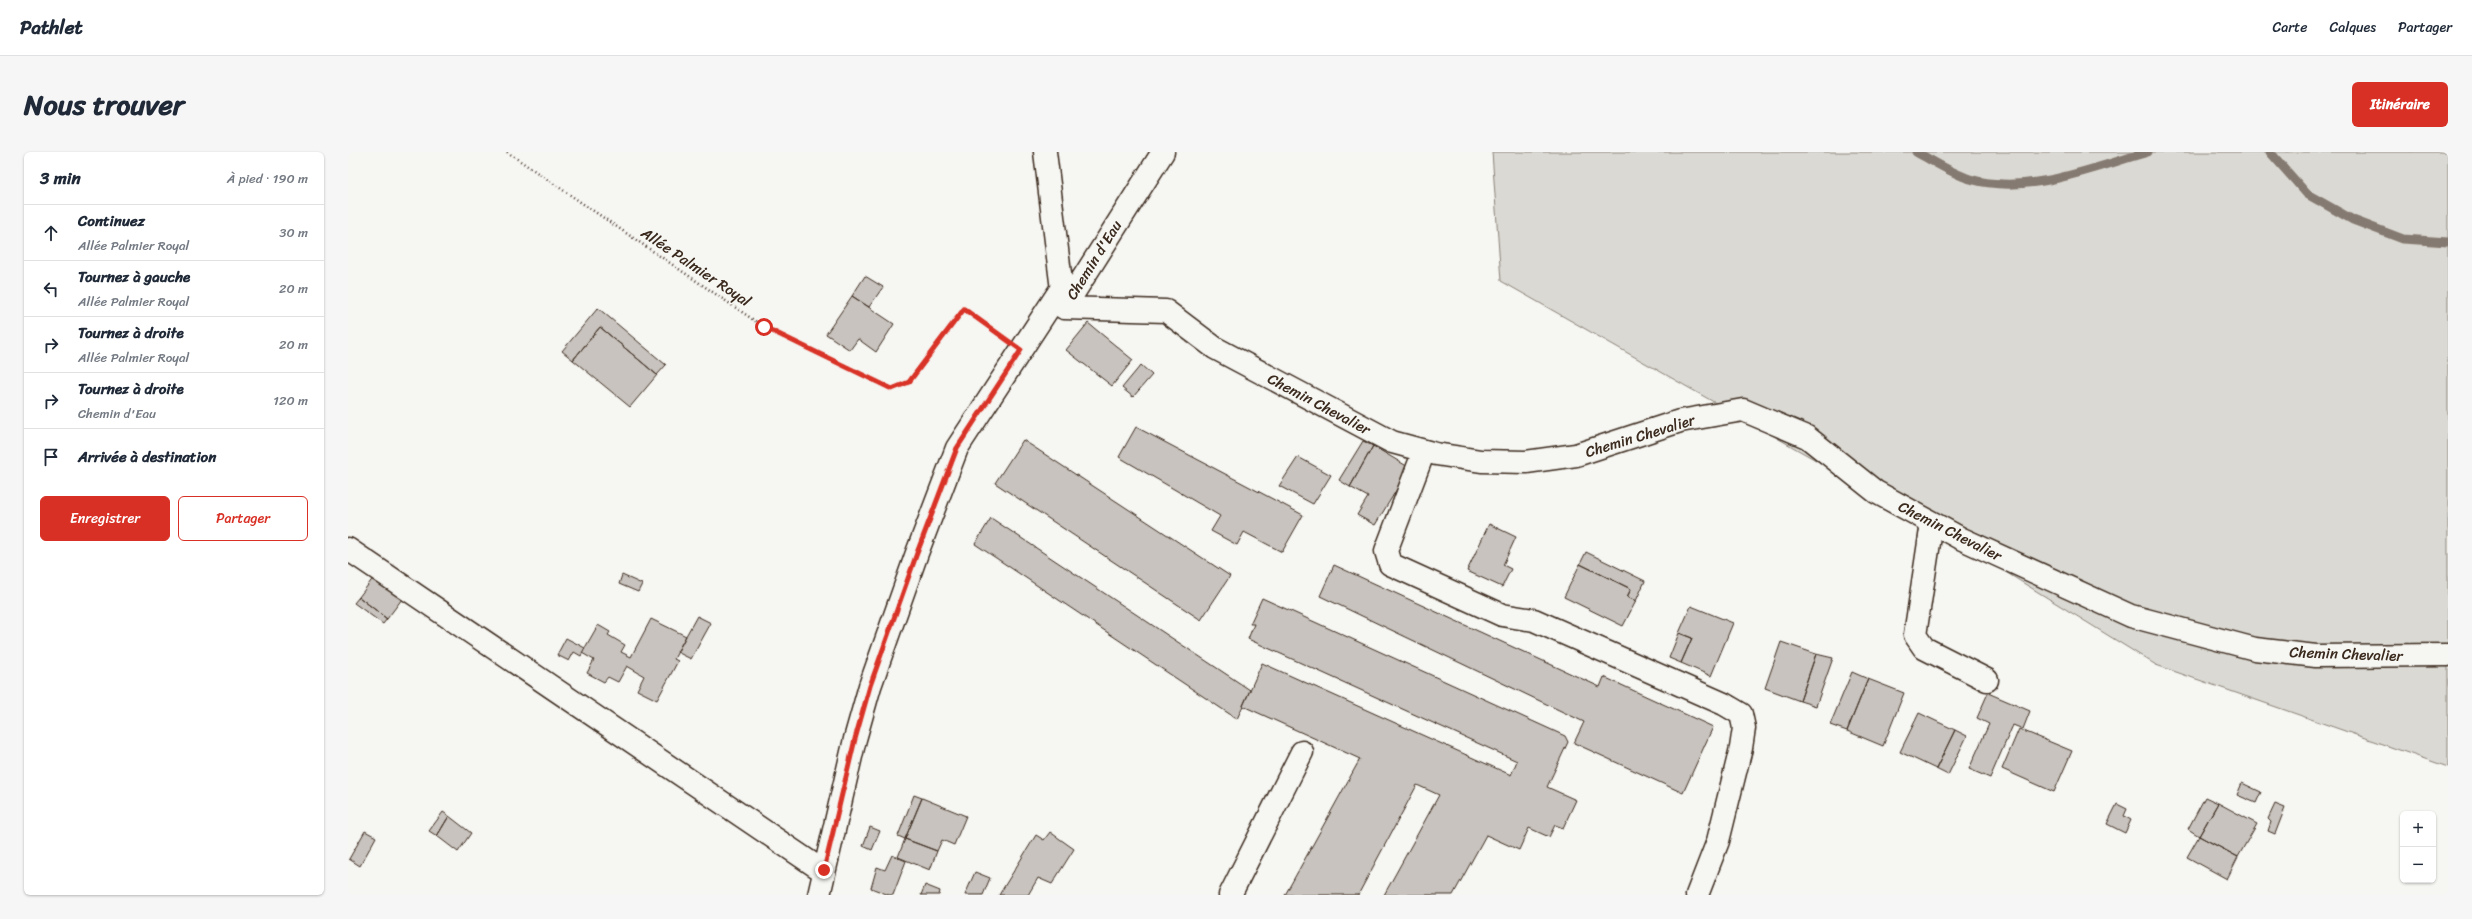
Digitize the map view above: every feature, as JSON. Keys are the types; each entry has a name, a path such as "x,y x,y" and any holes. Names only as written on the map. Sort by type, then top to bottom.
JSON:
{"street":[{"path":"1045,152 1064,308"},
{"name":"Chemin d'Eau","path":"1064,308 1163,152"},
{"name":"Chemin d'Eau","path":"819,895 866,701 920,546 957,448 1059,292 1064,308"},
{"name":"Chemin Chevalier","path":"1064,308 1166,311 1215,348 1392,442 1424,451 1481,461 1526,462 1576,455 1680,421 1743,410 1807,437 1876,492 1932,523 2044,578 2132,616 2255,649 2316,656 2448,655"},
{"path":"1424,451 1386,551 1390,564 1502,615 1534,620 1724,704 1741,714 1744,728 1741,748 1718,841 1697,895"},
{"path":"1932,523 1915,635 1924,648 1987,680"},
{"path":"348,549 824,870"},
{"path":"1230,895 1302,752"}],"path":[{"name":"Allée Palmier Royal","path":"507,152 764,327 892,389 909,382 964,309 1021,350"}],"shaded area":[{"path":"1492,152 2448,152 2448,767 2156,665 1923,521 1501,281"}],"building":[{"path":"865,276 883,287 869,307 852,296"},
{"path":"852,296 894,324 876,352 858,339 850,350 826,334"},
{"path":"598,308 666,365 657,375 600,327 573,360 562,351"},
{"path":"1088,323 1133,360 1112,386 1066,350"},
{"path":"600,327 657,375 630,407 573,360"},
{"path":"1141,365 1152,375 1133,397 1122,388"},
{"path":"1136,427 1303,515 1282,552 1244,532 1237,545 1211,531 1220,516 1119,457"},
{"path":"1023,440 1230,576 1201,620 995,483"},
{"path":"1363,441 1373,446 1350,487 1339,480"},
{"path":"1373,446 1410,468 1375,525 1357,515 1368,497 1350,487"},
{"path":"1298,457 1331,475 1313,504 1279,486"},
{"path":"991,518 1250,690 1237,719 975,544"},
{"path":"1489,524 1516,537 1503,565 1511,569 1502,587 1467,571"},
{"path":"1586,552 1645,581 1636,601 1627,597 1631,589 1580,564"},
{"path":"1580,564 1631,589 1627,597 1636,601 1623,626 1564,597"},
{"path":"1334,565 1600,687 1604,677 1713,727 1683,793 1574,743 1584,722 1320,596"},
{"path":"622,575 642,584 638,592 619,584"},
{"path":"374,577 402,599 387,619 359,597"},
{"path":"359,597 387,619 383,624 354,603"},
{"path":"1262,598 1565,736 1568,742 1547,787 1576,800 1563,828 1555,825 1549,837 1529,828 1519,850 1486,835 1453,895 1384,895 1439,795 1417,785 1358,895 1285,895 1360,759 1243,706 1262,663 1511,775 1517,761 1248,639 1254,624 1250,624"},
{"path":"1691,606 1733,623 1711,676 1681,663 1692,638 1679,633"},
{"path":"697,616 711,623 691,659 677,652"},
{"path":"651,619 686,636 674,659 678,661 657,700 637,690 644,676 627,666 618,682 608,677 604,682 587,673 594,660 582,653 598,625 610,632 608,635 625,645 621,652 631,657"},
{"path":"1679,633 1692,638 1681,663 1669,658"},
{"path":"566,638 585,648 581,656 574,652 569,661 557,655"},
{"path":"1781,642 1816,654 1800,701 1765,688"},
{"path":"1816,654 1833,658 1816,706 1800,701"},
{"path":"1852,672 1868,679 1847,731 1830,725"},
{"path":"1868,679 1904,693 1883,746 1847,731"},
{"path":"1988,693 2030,711 2023,729 2013,725 1990,778 1969,769 1989,724 1977,718"},
{"path":"1919,713 1955,730 1936,769 1900,752"},
{"path":"2019,729 2072,751 2054,792 2002,769"},
{"path":"1955,730 1967,736 1948,775 1936,769"},
{"path":"2242,783 2261,792 2256,803 2237,795"},
{"path":"914,795 922,798 905,839 898,836"},
{"path":"2205,797 2218,803 2199,836 2188,829"},
{"path":"922,798 966,816 954,845 942,840 937,851 905,839"},
{"path":"2218,803 2257,824 2238,857 2199,836"},
{"path":"2117,804 2127,809 2124,816 2131,820 2125,833 2107,824"},
{"path":"2275,804 2285,808 2275,834 2268,831 2271,822 2268,819"},
{"path":"443,812 449,816 437,836 429,831"},
{"path":"449,816 471,833 458,852 437,836"},
{"path":"870,827 880,831 872,850 863,846"},
{"path":"365,831 376,837 360,866 349,859"},
{"path":"1050,832 1074,849 1052,884 1038,878 1028,895 999,895 1036,835 1044,840"},
{"path":"2199,836 2238,857 2227,879 2187,857"},
{"path":"905,839 937,851 930,870 898,857"},
{"path":"892,855 906,861 893,895 889,895 871,888 877,867 885,870"},
{"path":"975,872 990,878 983,895 965,895"},
{"path":"925,885 940,891 939,895 921,895"}],"waterway":[{"path":"1916,152 1949,170 1970,179 1992,183 2015,184 2060,178 2148,152"},
{"path":"2270,152 2307,194 2353,220 2403,239 2448,242"}],"route":[{"path":"764,327 892,389 909,382 964,309 1021,350 957,448 917,553 870,686 855,739 824,870"}]}
